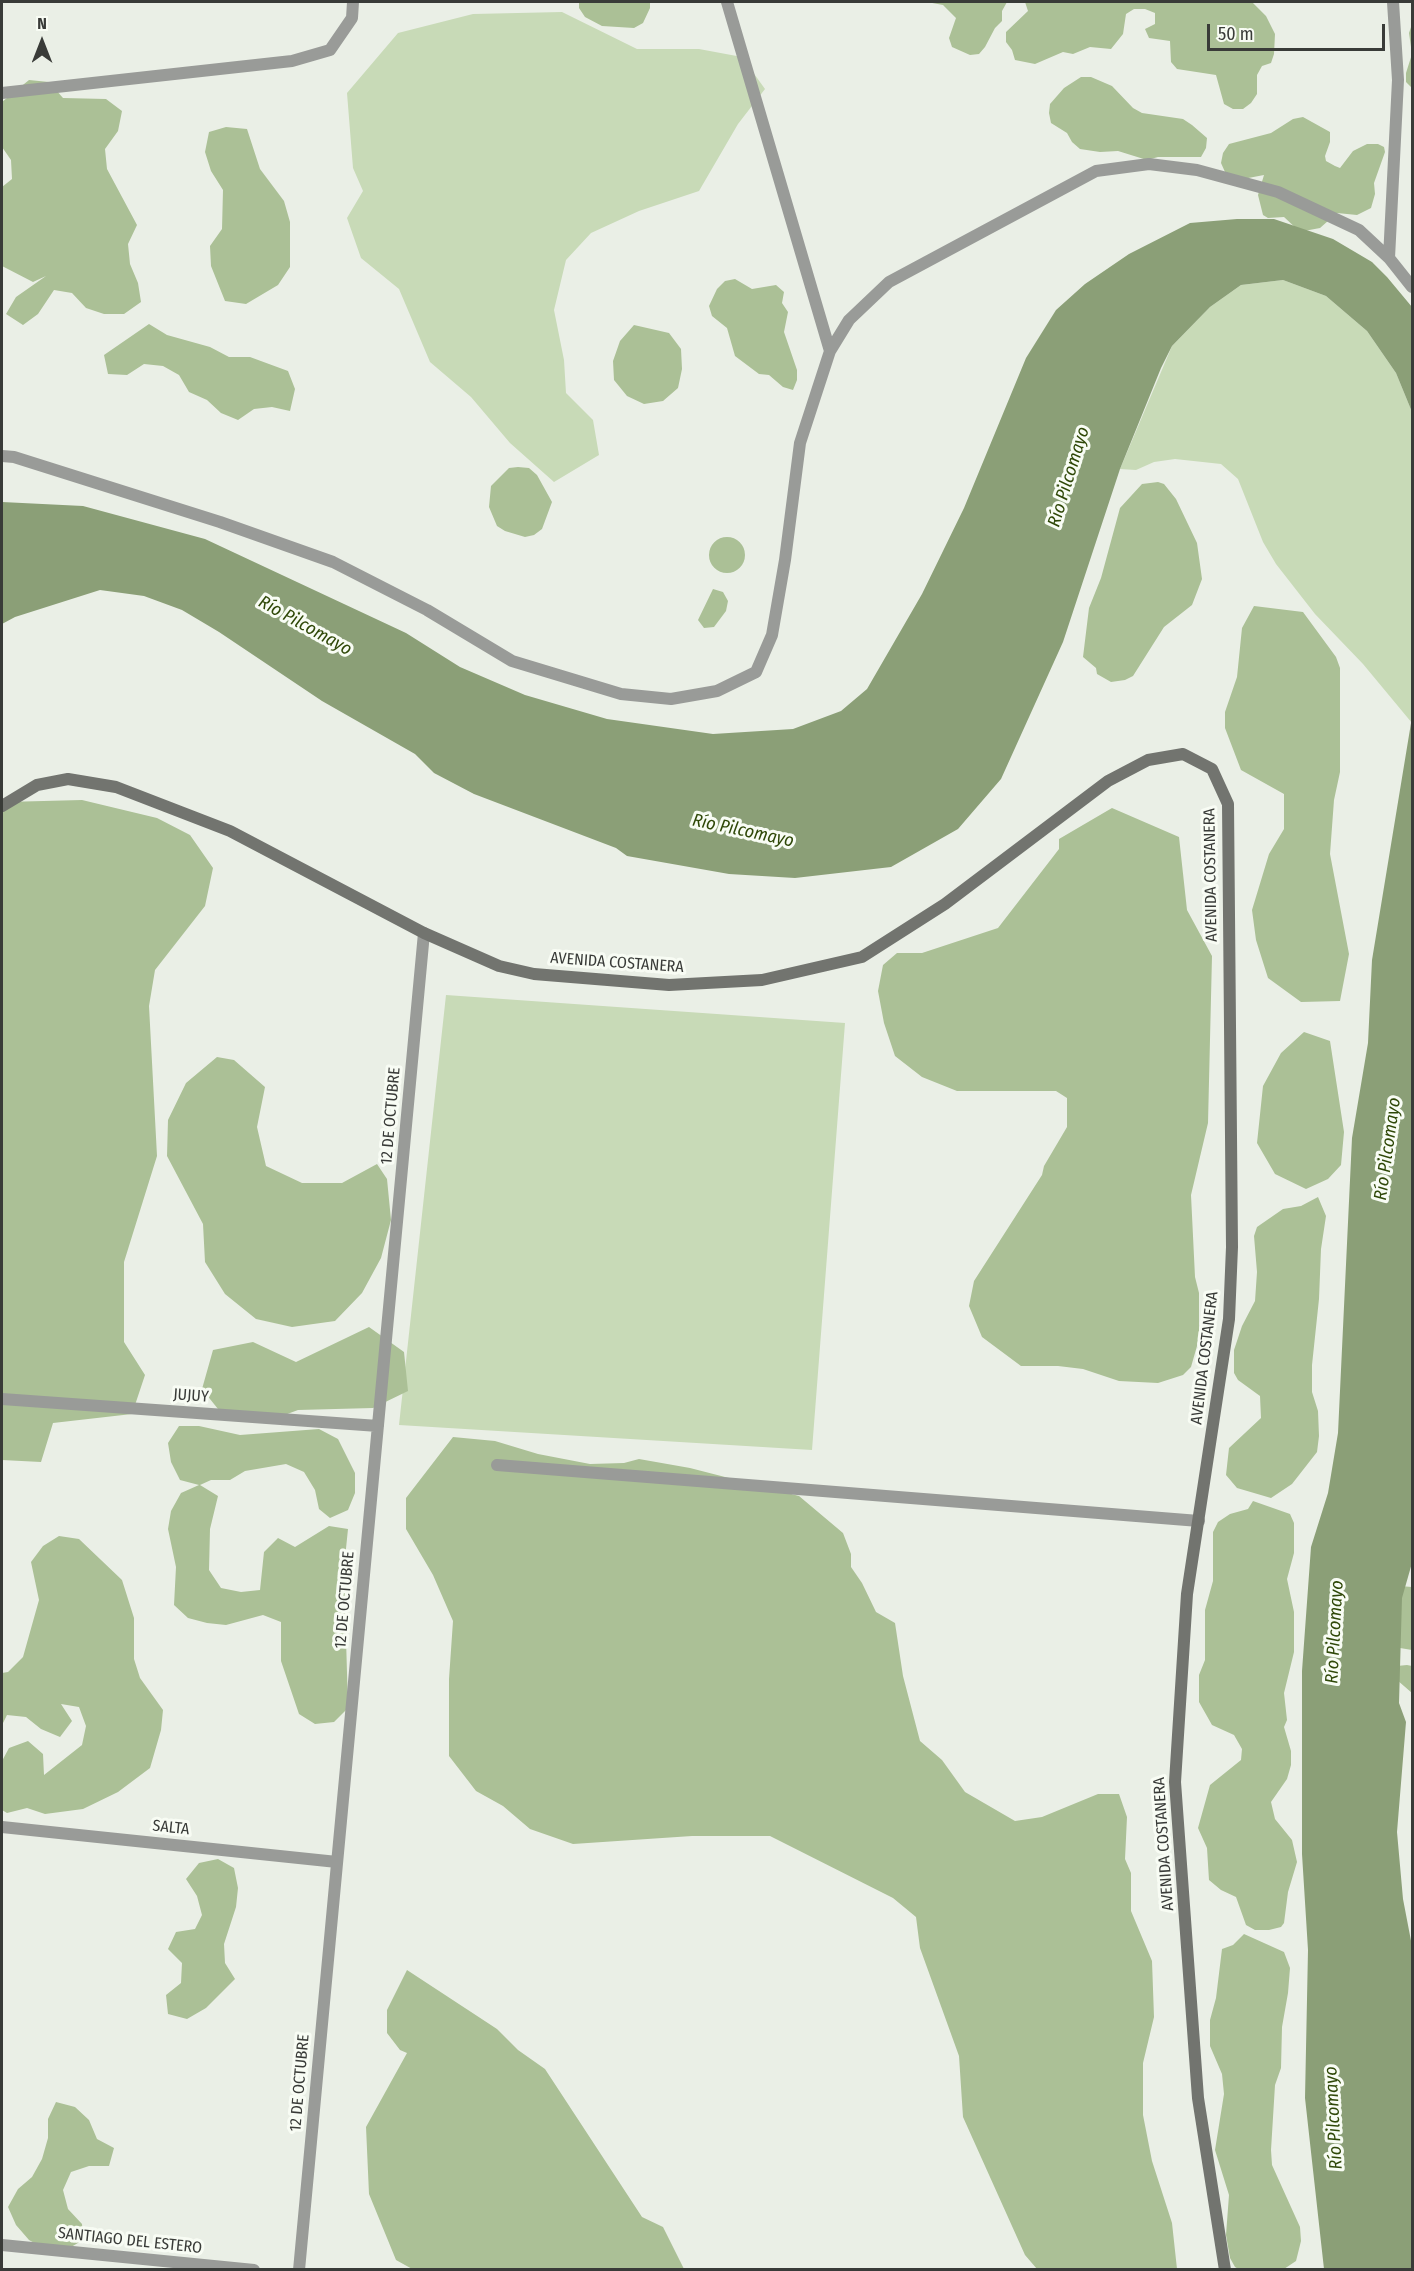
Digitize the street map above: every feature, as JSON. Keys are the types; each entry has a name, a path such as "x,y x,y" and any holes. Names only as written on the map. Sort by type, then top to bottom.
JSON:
{"street":[{"path":"2,93 292,61 330,50 352,18 353,2"},
{"path":"727,2 830,351"},
{"path":"1389,258 1398,80 1393,2"},
{"path":"2,456 14,457 220,522 333,562 427,610 512,661 621,694 671,699 717,691 756,672 771,635 785,560 800,443 830,351 849,320 889,282 1096,171 1149,164 1197,170 1278,192 1359,230 1389,258 1413,287"},
{"name":"AVENIDA COSTANERA","path":"2,806 37,785 68,779 116,787 230,831 424,933 499,966 534,974 669,985 762,980 862,957 945,904 1108,781 1148,760 1183,754 1212,769 1228,804 1232,1246 1229,1319 1187,1594 1175,1782 1198,2098 1225,2270"},
{"name":"12 DE OCTUBRE","path":"299,2270 424,933"},
{"name":"JUJUY","path":"2,1399 378,1426"},
{"path":"497,1465 1199,1521"},
{"name":"SALTA","path":"2,1827 337,1862"},
{"name":"SANTIAGO DEL ESTERO","path":"2,2245 254,2270"}],"shaded area":[{"path":"579,2 650,2 650,8 643,23 634,28 602,26 585,17 579,8"},
{"path":"927,2 1007,2 1002,11 1002,21 995,28 985,47 979,54 970,55 952,47 949,38 956,18 943,5"},
{"path":"1025,2 1252,2 1266,16 1275,34 1274,54 1271,63 1262,66 1257,75 1257,94 1251,103 1243,109 1233,109 1224,104 1216,75 1177,69 1171,62 1170,41 1149,38 1145,29 1155,24 1155,13 1145,9 1134,9 1126,14 1123,34 1111,49 1090,47 1073,54 1063,52 1035,64 1015,60 1006,42 1006,32 1028,11"},
{"path":"562,12 637,49 699,49 742,57 765,89 738,124 699,191 639,211 591,233 566,260 554,310 564,360 566,393 593,420 599,455 554,482 510,443 471,397 430,362 399,289 361,258 347,218 363,191 353,168 347,93 398,33 473,14"},
{"path":"1412,24 1412,54 1409,33"},
{"path":"1412,54 1412,88 1406,82 1406,73"},
{"path":"1081,77 1091,77 1112,86 1133,108 1142,113 1183,119 1192,125 1207,138 1206,148 1201,157 1158,157 1147,160 1118,151 1100,152 1080,149 1067,133 1051,123 1049,113 1050,104 1064,88"},
{"path":"29,80 49,82 63,98 106,99 122,111 118,131 105,149 107,169 137,225 128,244 130,264 138,283 141,302 124,314 104,314 86,308 72,293 54,290 38,314 23,325 6,314 16,297 46,276 33,282 2,266 2,187 12,179 11,160 2,147 2,102"},
{"path":"1303,117 1330,132 1330,142 1325,156 1326,161 1335,166 1340,168 1353,151 1367,144 1378,144 1384,147 1385,152 1374,183 1375,194 1371,208 1357,215 1337,213 1320,228 1299,231 1284,217 1268,218 1263,215 1258,195 1264,175 1243,179 1225,172 1221,163 1223,153 1229,144 1271,133 1293,119"},
{"path":"226,127 247,129 260,169 284,201 290,222 290,267 278,285 246,304 225,301 211,266 210,246 222,229 223,190 211,171 205,152 209,132"},
{"path":"735,279 752,289 776,285 784,292 782,303 788,312 784,332 797,370 797,380 793,390 783,387 769,375 759,374 735,356 727,328 712,316 709,306 717,289 725,281"},
{"path":"1283,280 1326,296 1367,331 1396,373 1412,412 1412,723 1363,664 1315,614 1276,564 1263,542 1238,479 1221,464 1175,459 1154,462 1136,470 1120,469 1172,346 1210,307 1241,285"},
{"path":"149,324 167,335 210,347 229,357 250,357 288,371 295,389 290,411 272,407 254,409 238,420 221,413 207,400 189,392 179,375 163,366 144,364 127,375 108,374 104,355"},
{"path":"634,325 669,333 681,349 682,369 678,388 663,401 644,404 627,396 614,380 613,361 620,341"},
{"path":"509,468 529,468 537,475 552,502 542,529 534,535 525,537 497,526 489,507 491,486"},
{"path":"1158,482 1164,484 1176,499 1197,543 1202,579 1192,605 1164,627 1133,676 1111,682 1097,674 1096,668 1083,657 1089,608 1101,578 1120,508 1142,484"},
{"path":"727,537 740,542 745,555 740,568 727,573 714,568 709,555 714,542"},
{"path":"713,589 723,592 728,601 726,611 714,627 704,628 698,620"},
{"path":"1254,606 1303,612 1336,657 1340,668 1340,772 1334,800 1330,854 1349,954 1340,1001 1301,1002 1268,978 1256,940 1252,910 1269,854 1284,829 1284,794 1241,770 1225,728 1225,712 1237,677 1242,628"},
{"path":"82,800 157,818 190,835 213,868 205,906 155,970 149,1006 157,1156 124,1262 124,1342 145,1375 132,1414 53,1423 41,1462 2,1460 2,810 5,802"},
{"path":"1112,808 1179,837 1187,910 1212,956 1208,1123 1191,1195 1195,1277 1199,1293 1199,1339 1191,1367 1183,1375 1158,1383 1119,1381 1083,1369 1021,1366 982,1337 969,1306 974,1281 1042,1175 1044,1166 1067,1127 1067,1098 1056,1091 957,1091 922,1077 895,1056 884,1023 878,991 883,965 897,953 922,953 998,928 1059,849 1059,839"},
{"path":"446,995 845,1023 812,1450 399,1425"},
{"path":"1304,1032 1330,1041 1344,1132 1341,1165 1328,1179 1306,1189 1275,1174 1257,1143 1263,1086 1281,1053"},
{"path":"217,1057 234,1060 265,1087 257,1127 266,1166 302,1183 342,1183 377,1164 387,1179 391,1220 381,1258 362,1293 335,1321 292,1327 256,1319 225,1294 205,1262 203,1224 167,1156 168,1120 186,1083"},
{"path":"1318,1197 1326,1216 1321,1249 1319,1299 1312,1365 1312,1392 1318,1411 1317,1452 1292,1484 1271,1498 1237,1488 1226,1475 1229,1448 1261,1418 1260,1396 1238,1380 1234,1373 1234,1350 1242,1326 1255,1301 1257,1272 1254,1236 1257,1227 1283,1209 1301,1206"},
{"path":"369,1327 404,1352 408,1391 373,1408 298,1410 263,1423 226,1419 202,1389 213,1350 253,1342 296,1362"},
{"path":"179,1426 199,1426 240,1435 319,1429 338,1439 355,1473 355,1493 348,1510 330,1518 319,1509 315,1490 304,1472 286,1464 245,1471 230,1480 211,1480 200,1485 218,1496 210,1529 209,1570 221,1588 241,1592 260,1590 264,1552 278,1538 295,1547 329,1526 348,1529 344,1568 348,1708 334,1722 315,1724 299,1714 281,1661 281,1622 263,1615 226,1625 207,1623 188,1618 174,1605 176,1567 168,1529 171,1511 181,1493 199,1485 180,1480 171,1462 168,1443"},
{"path":"453,1437 495,1441 538,1454 590,1464 624,1463 639,1459 690,1468 799,1496 843,1533 851,1554 851,1567 862,1583 876,1612 895,1623 903,1676 920,1741 942,1760 965,1792 1015,1821 1042,1817 1098,1794 1119,1794 1127,1817 1125,1859 1131,1873 1131,1911 1152,1961 1154,2017 1143,2063 1143,2115 1152,2161 1172,2223 1177,2269 1037,2269 1025,2255 963,2117 959,2056 920,1948 916,1917 893,1898 770,1836 692,1836 573,1844 530,1829 503,1806 476,1791 449,1756 449,1679 453,1621 433,1575 406,1529 406,1498"},
{"path":"1253,1501 1290,1514 1294,1523 1294,1553 1287,1579 1294,1612 1294,1652 1284,1693 1287,1720 1284,1727 1291,1751 1291,1765 1287,1779 1271,1802 1275,1819 1292,1840 1297,1862 1288,1892 1284,1923 1281,1927 1269,1930 1255,1930 1246,1925 1236,1897 1221,1890 1209,1880 1207,1848 1198,1828 1210,1785 1241,1760 1242,1749 1234,1735 1212,1725 1199,1702 1199,1675 1205,1660 1205,1610 1213,1581 1213,1532 1218,1522 1230,1514 1248,1509"},
{"path":"59,1536 79,1539 122,1580 134,1618 134,1659 140,1678 163,1710 161,1730 150,1768 118,1792 83,1809 45,1814 27,1808 7,1813 2,1810 2,1761 9,1748 28,1741 43,1754 44,1775 82,1745 86,1726 79,1707 61,1704 72,1721 60,1737 41,1729 26,1717 7,1715 2,1725 2,1673 8,1672 23,1657 39,1600 31,1562 43,1546"},
{"path":"1387,1585 1412,1587 1412,1650 1376,1644"},
{"path":"1397,1666 1412,1666 1412,1693 1389,1673"},
{"path":"218,1859 234,1868 238,1888 236,1907 224,1944 225,1963 235,1979 206,2008 187,2019 168,2014 166,1995 181,1983 182,1963 168,1949 176,1932 195,1929 202,1915 197,1896 186,1879 199,1863"},
{"path":"1244,1934 1284,1952 1290,1968 1282,2027 1281,2068 1275,2085 1271,2150 1272,2165 1300,2227 1301,2241 1296,2261 1284,2269 1240,2270 1235,2267 1230,2258 1226,2235 1229,2195 1215,2150 1224,2094 1222,2074 1210,2046 1210,2020 1216,1998 1222,1949 1233,1945"},
{"path":"407,1970 497,2029 518,2050 545,2069 642,2217 663,2227 684,2269 414,2270 396,2260 369,2194 366,2127 407,2053 400,2050 387,2033 387,2010"},
{"path":"56,2102 75,2107 89,2120 97,2139 114,2148 109,2166 89,2166 71,2172 63,2190 68,2209 82,2224 83,2240 66,2250 47,2250 29,2240 16,2225 8,2207 18,2189 32,2177 42,2159 48,2138 48,2119"}],"water":[{"name":"Río Pilcomayo","path":"1274,219 1333,239 1372,262 1387,277 1412,307 1412,412 1396,373 1367,331 1326,296 1283,280 1241,285 1210,307 1172,346 1161,368 1120,469 1063,642 1001,779 958,829 891,867 795,878 729,874 627,856 616,848 474,794 434,773 415,754 322,701 219,632 182,610 144,596 100,590 15,617 2,624 2,502 83,506 205,539 406,633 460,667 525,695 607,719 713,734 793,729 841,711 867,689 922,594 964,508 1026,358 1056,310 1085,284 1129,254 1190,223"},
{"name":"Río Pilcomayo","path":"1412,717 1412,1563 1402,1598 1399,1703 1406,1722 1397,1832 1403,1899 1412,1946 1412,2269 1324,2269 1305,2098 1308,1950 1302,1854 1302,1671 1311,1547 1328,1493 1338,1433 1352,1138 1368,1043 1372,960"}]}
